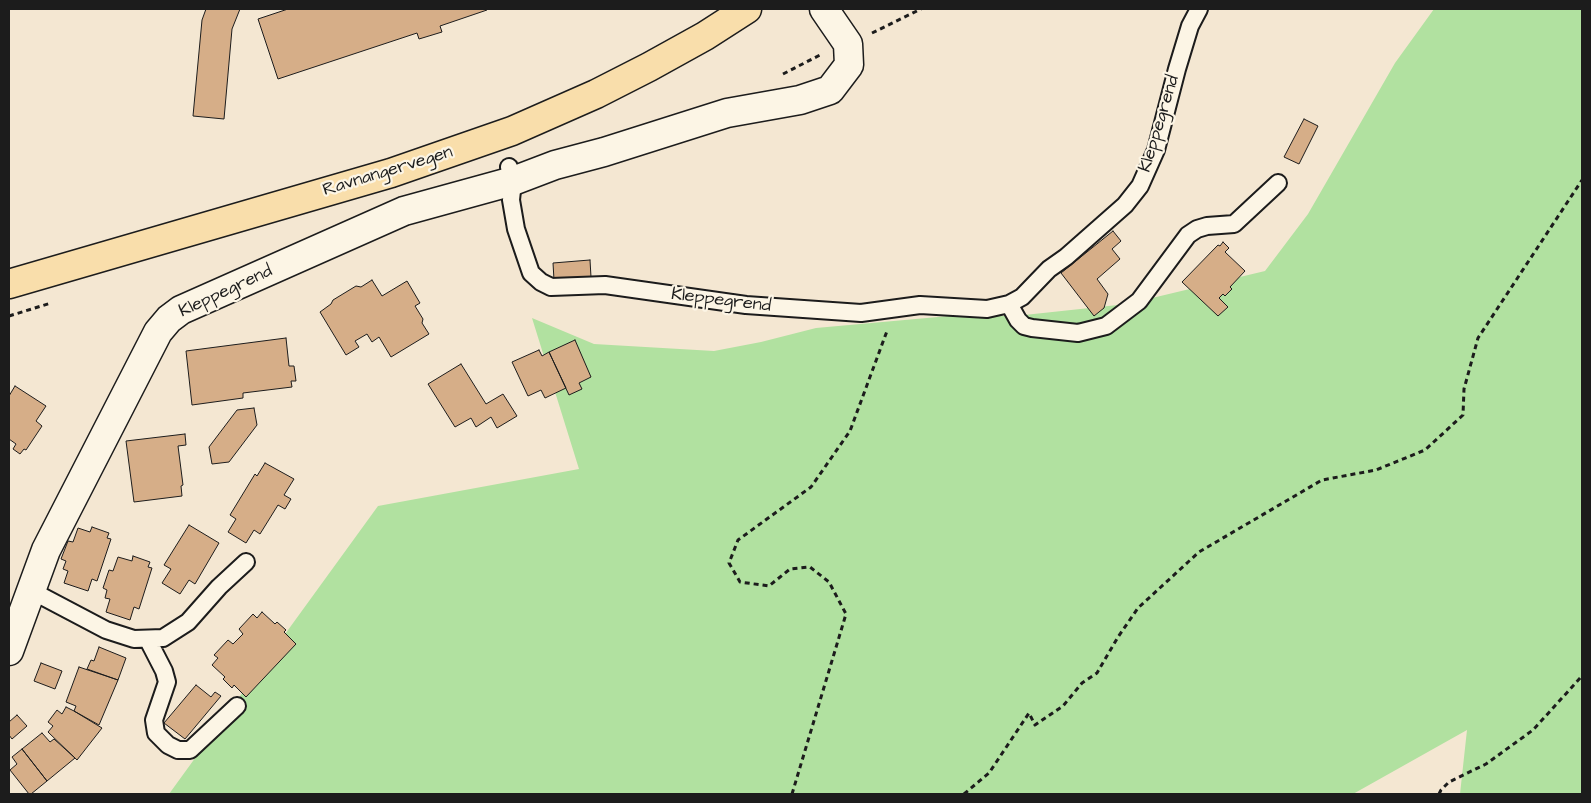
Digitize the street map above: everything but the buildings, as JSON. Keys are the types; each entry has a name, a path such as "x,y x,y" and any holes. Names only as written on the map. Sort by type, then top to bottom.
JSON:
{"main road":[{"name":"Ravnangervegen","path":"9,284 391,173 512,131 580,102 649,67 705,36 747,9"}],"street":[{"name":"Kleppegrend","path":"9,651 50,542 158,332 181,310 404,211 511,174 604,152 727,113 800,100 830,90 849,65 848,44 824,9"}],"lane":[{"name":"Kleppegrend","path":"511,174 511,200 516,230 532,272 541,282 551,287 605,285 746,306 804,311 860,313 920,305 987,309 1009,304 1022,297 1049,269 1066,257 1125,205 1140,186 1156,150 1190,26 1199,9"},
{"path":"1009,304 1018,320 1024,326 1032,328 1078,333 1106,326 1139,301 1188,235 1197,229 1207,226 1234,224 1278,183"},
{"path":"32,591 106,630 134,639 163,638 188,622 219,587 246,562"},
{"path":"148,640 164,671 167,682 154,720 156,733 168,745 178,750 190,750 237,706"}],"path":[{"path":"964,794 989,773 1029,713 1035,725 1063,706 1082,683 1096,673 1138,608 1199,552 1322,480 1376,470 1425,450 1457,422 1463,416 1464,389 1478,338 1582,180"},
{"path":"792,794 846,614 829,582 810,567 790,569 769,586 740,582 729,563 738,540 811,487 850,430 896,309"},
{"path":"1439,794 1449,782 1486,764 1534,730 1582,676"}],"green space":[{"path":"1434,9 1582,9 1582,794 1460,794 1467,730 1353,794 169,794 378,506 579,469 532,318 594,344 714,351 761,342 816,328 949,316 1015,316 1127,304 1265,271 1308,214 1395,63"}]}
